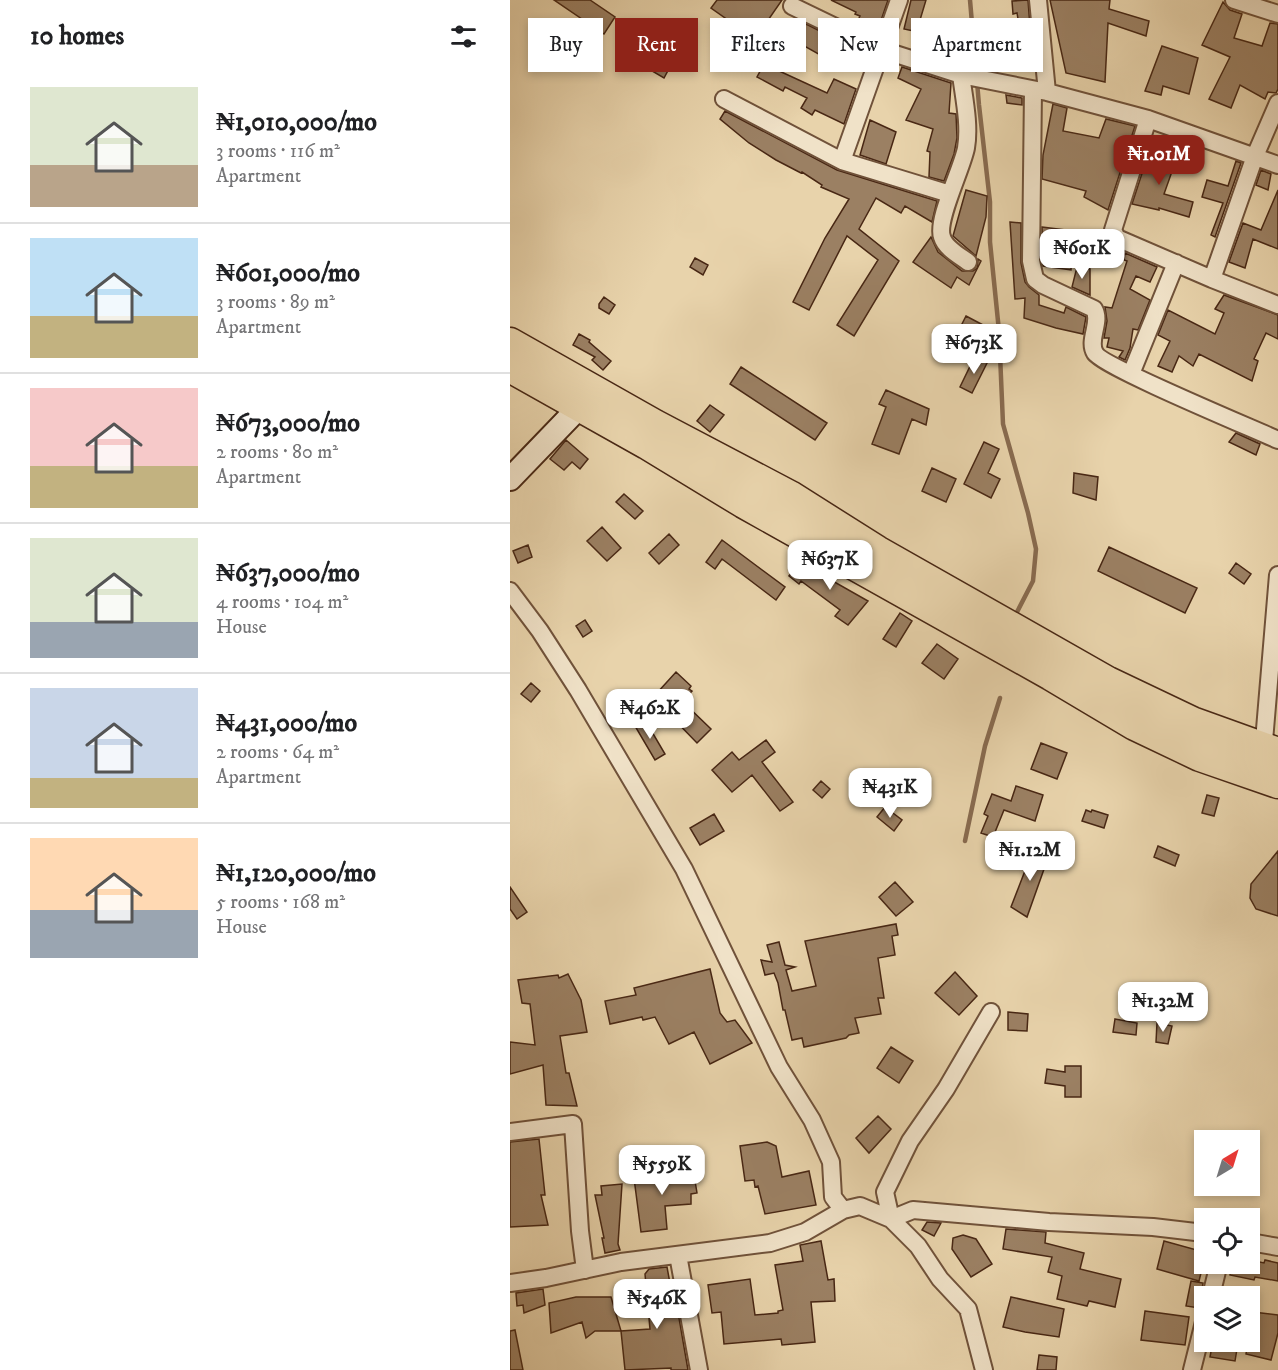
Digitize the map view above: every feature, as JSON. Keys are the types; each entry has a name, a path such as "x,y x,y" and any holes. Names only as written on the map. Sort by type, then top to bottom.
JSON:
{"highway":[{"path":"510,343 588,399"},
{"path":"510,367 655,425 790,496 877,551 1108,682 1192,722 1270,766"}],"main road":[{"path":"510,479 588,399"}],"street":[{"path":"893,18 899,0"},
{"path":"1038,0 1040,91 1032,274 1043,285 1094,309 1097,315 1093,349 1102,360 1278,440"},
{"path":"1234,0 1278,14"},
{"path":"792,6 818,19"},
{"path":"899,55 960,75 1040,91 1148,119 1278,165"},
{"path":"842,161 874,72"},
{"path":"960,75 967,131 966,148 950,194 941,237 949,247 968,262"},
{"path":"723,99 842,161 950,194"},
{"path":"1212,279 1255,156 1278,103"},
{"path":"1148,119 1113,230 1117,238 1278,305"},
{"path":"1131,374 1176,263"},
{"path":"1270,766 1278,575"},
{"path":"510,591 540,631 578,690 684,869 779,1067 812,1120 831,1162 833,1197 843,1210"},
{"path":"891,1219 885,1192 910,1141 946,1089 991,1012"},
{"path":"510,1132 573,1124 585,1270"},
{"path":"510,1283 621,1262 770,1243 805,1232 843,1210 860,1206 891,1219 918,1246 940,1279 968,1309 984,1370"},
{"path":"891,1219 913,1210 1194,1232"},
{"path":"1260,1244 1278,1247"},
{"path":"678,1255 699,1370"},
{"path":"1192,1370 1196,1352"}],"building":[{"path":"554,0 590,0 615,17 604,34 603,18 580,18"},
{"path":"717,0 782,0 770,18 725,18 711,8"},
{"path":"831,0 888,0 882,18 859,18 860,16 855,14 856,12"},
{"path":"911,0 926,0 921,18 911,18 911,30 904,29"},
{"path":"1028,0 1029,18 1018,18 1017,13 1013,14 1012,1"},
{"path":"1050,0 1110,0 1109,9 1149,21 1146,36 1108,23 1105,82 1066,73"},
{"path":"1223,2 1230,10 1242,14 1234,38 1262,46 1270,23 1278,24 1278,89 1276,93 1268,92 1265,99 1240,85 1231,108 1209,99 1230,57 1202,45"},
{"path":"806,24 818,30 818,54 806,47"},
{"path":"1162,46 1198,58 1189,94 1163,86 1161,95 1145,91"},
{"path":"902,67 911,70 911,72 951,83 949,113 956,114 957,138 944,181 929,177 930,152 927,151 933,129 906,120 921,89 898,78"},
{"path":"654,72 667,72 664,78"},
{"path":"760,72 781,72 827,93 834,79 856,89 844,124 815,110 812,115 801,108 807,98 785,87 783,91 757,77"},
{"path":"1006,95 1022,98 1022,105 1007,103"},
{"path":"1053,104 1067,108 1063,131 1099,138 1106,119 1135,126 1108,210 1084,197 1086,191 1042,179 1043,155"},
{"path":"725,111 837,170 937,201 932,222 905,206 901,213 876,198 859,229 899,261 854,336 837,325 878,260 847,236 809,310 793,302 825,238 849,199 821,187 822,185 802,172 776,160 749,143 720,119"},
{"path":"870,120 896,132 886,164 860,155"},
{"path":"1150,149 1171,155 1170,161 1175,163 1164,194 1193,202 1189,217 1159,208 1159,210 1132,204"},
{"path":"1236,161 1241,163 1215,237 1211,235 1223,203 1202,197 1207,180 1228,186"},
{"path":"1261,170 1271,174 1268,190 1256,185"},
{"path":"966,190 987,196 986,217 976,256 953,236"},
{"path":"1278,190 1278,249 1253,239 1245,268 1229,262 1243,223 1261,230"},
{"path":"1010,222 1021,223 1021,263 1025,282 1039,295 1039,305 1064,313 1066,307 1086,317 1083,334 1024,318 1025,298 1015,299"},
{"path":"1042,227 1073,231 1071,270 1043,266"},
{"path":"931,237 938,252 962,271 973,271 977,268 978,259 981,261 969,285 957,277 951,288 913,262"},
{"path":"1125,253 1157,267 1150,282 1136,276 1130,289 1150,300 1138,330 1133,329 1130,348 1125,360 1119,357 1123,351 1107,347 1109,338 1104,338 1107,321 1105,307 1112,308 1127,261 1124,260"},
{"path":"695,258 708,265 703,275 690,267"},
{"path":"1077,267 1090,269 1090,295 1072,287"},
{"path":"1224,295 1278,315 1278,339 1266,333 1254,359 1258,361 1252,381 1199,354 1193,366 1179,356 1172,372 1158,366 1170,341 1158,335 1168,310 1215,334 1224,313 1215,309"},
{"path":"604,297 615,305 609,314 599,308"},
{"path":"966,316 983,325 979,340 959,330"},
{"path":"579,334 590,340 589,342 611,361 603,370 592,360 595,357 573,345"},
{"path":"975,356 987,363 972,393 960,387"},
{"path":"741,367 827,423 815,440 730,384"},
{"path":"886,390 929,409 926,425 912,419 899,454 872,444 886,407 879,404"},
{"path":"710,405 724,415 710,432 697,421"},
{"path":"1236,433 1260,444 1256,455 1229,442"},
{"path":"566,440 588,459 580,469 572,462 564,470 550,459"},
{"path":"984,442 999,449 988,473 1000,479 991,498 964,484"},
{"path":"932,468 956,479 946,502 922,491"},
{"path":"1074,473 1098,477 1096,500 1073,493"},
{"path":"624,494 643,511 635,519 616,502"},
{"path":"602,527 621,548 607,561 587,541"},
{"path":"669,534 679,545 659,564 649,553"},
{"path":"722,540 785,587 776,600 722,559 715,569 706,562"},
{"path":"528,545 532,557 518,563 513,551"},
{"path":"1109,547 1197,588 1185,613 1098,571"},
{"path":"802,560 819,565 815,571 868,601 848,625 835,616 840,610 801,581 799,584 789,576"},
{"path":"1236,563 1251,574 1244,584 1229,573"},
{"path":"900,613 912,621 896,647 883,639"},
{"path":"585,620 592,631 583,637 576,626"},
{"path":"937,644 958,659 944,679 922,663"},
{"path":"676,672 691,686 689,689 692,691 682,701 711,729 697,743 667,712 662,697 657,693"},
{"path":"531,683 540,691 531,702 521,694"},
{"path":"645,720 665,754 655,760 635,726"},
{"path":"766,740 775,752 762,762 793,802 780,811 752,775 732,792 712,770 732,752 739,760"},
{"path":"1041,743 1067,753 1057,779 1031,769"},
{"path":"821,781 830,789 822,798 813,790"},
{"path":"1016,786 1043,795 1035,821 1004,810 993,837 981,833 988,816 984,814 992,794 1011,801"},
{"path":"1207,795 1219,798 1214,816 1202,813"},
{"path":"885,807 902,820 894,831 877,817"},
{"path":"1086,810 1108,815 1104,828 1082,821"},
{"path":"714,814 724,831 700,845 690,828"},
{"path":"1158,846 1179,855 1175,866 1154,857"},
{"path":"1036,848 1049,855 1027,917 1011,907 1033,850 1035,851"},
{"path":"1278,851 1278,916 1256,909 1250,898 1251,884"},
{"path":"895,882 913,902 896,916 879,897"},
{"path":"510,887 527,912 517,919 510,909"},
{"path":"896,924 898,935 892,936 895,955 878,958 884,998 878,998 881,1014 855,1018 859,1033 846,1038 804,1047 802,1038 792,1040 778,983 774,973 765,975 761,960 772,962 767,945 779,942 785,965 795,967 786,970 792,991 816,986 805,941"},
{"path":"710,969 720,1013 727,1022 735,1020 752,1043 710,1064 694,1032 669,1044 655,1017 643,1020 642,1017 610,1024 605,1001 636,995 634,988"},
{"path":"955,972 977,996 959,1015 935,993"},
{"path":"568,974 581,1000 587,1032 560,1036 566,1073 569,1073 577,1106 546,1105 543,1065 510,1074 510,1042 535,1045 530,1004 522,1003 518,980 558,975 559,978"},
{"path":"1008,1012 1028,1014 1027,1031 1008,1030"},
{"path":"1115,1019 1137,1023 1136,1035 1113,1032"},
{"path":"1157,1023 1172,1026 1168,1044 1156,1042"},
{"path":"891,1047 913,1061 899,1083 877,1068"},
{"path":"1065,1066 1081,1066 1081,1097 1065,1097 1065,1086 1045,1083 1047,1069 1065,1072"},
{"path":"878,1116 891,1129 869,1153 856,1138"},
{"path":"539,1139 545,1195 541,1195 548,1225 510,1227 510,1142"},
{"path":"767,1142 776,1146 782,1177 809,1171 816,1205 765,1214 758,1186 755,1187 754,1180 745,1181 740,1146"},
{"path":"693,1169 697,1193 691,1194 691,1204 665,1206 667,1229 641,1232 634,1178 658,1174 657,1171"},
{"path":"622,1184 618,1244 620,1250 605,1253 595,1195 602,1195 601,1186"},
{"path":"927,1222 941,1223 934,1236 922,1230"},
{"path":"1006,1229 1046,1232 1045,1243 1084,1253 1080,1269 1121,1279 1115,1307 1089,1301 1087,1306 1057,1299 1062,1276 1048,1272 1052,1257 1003,1249"},
{"path":"963,1235 976,1239 992,1264 971,1277 952,1249 953,1238"},
{"path":"821,1241 828,1280 834,1279 835,1301 811,1302 815,1342 782,1345 781,1339 724,1344 721,1312 712,1313 708,1285 750,1279 755,1315 778,1313 783,1310 775,1265 803,1261 800,1245"},
{"path":"1164,1241 1194,1249 1194,1274 1201,1274 1199,1281 1157,1269"},
{"path":"1265,1260 1278,1263 1278,1281 1255,1277 1254,1280 1230,1275 1260,1274 1260,1262 1264,1263"},
{"path":"667,1267 671,1289 674,1289 688,1370 671,1370 671,1368 625,1370 621,1331 650,1329 645,1274 649,1269"},
{"path":"1191,1281 1203,1283 1203,1286 1194,1286 1194,1307 1186,1306"},
{"path":"543,1289 545,1305 524,1313 523,1305 517,1306 516,1293"},
{"path":"576,1297 611,1297 621,1331 595,1331 586,1338 582,1322 551,1333 549,1303"},
{"path":"1011,1297 1064,1309 1059,1337 1003,1327"},
{"path":"1145,1311 1189,1317 1185,1345 1141,1340"},
{"path":"1260,1313 1278,1315 1278,1333 1271,1360 1246,1354 1246,1352 1260,1352"},
{"path":"515,1330 523,1370 510,1370 510,1331"},
{"path":"1211,1352 1236,1352 1235,1361 1210,1357"},
{"path":"1039,1355 1057,1357 1056,1370 1037,1370"}],"waterway":[{"path":"970,0 990,202 990,242 999,331 1003,424 1036,549 1033,581 1016,614"},
{"path":"965,841 985,746 1000,698"}]}
